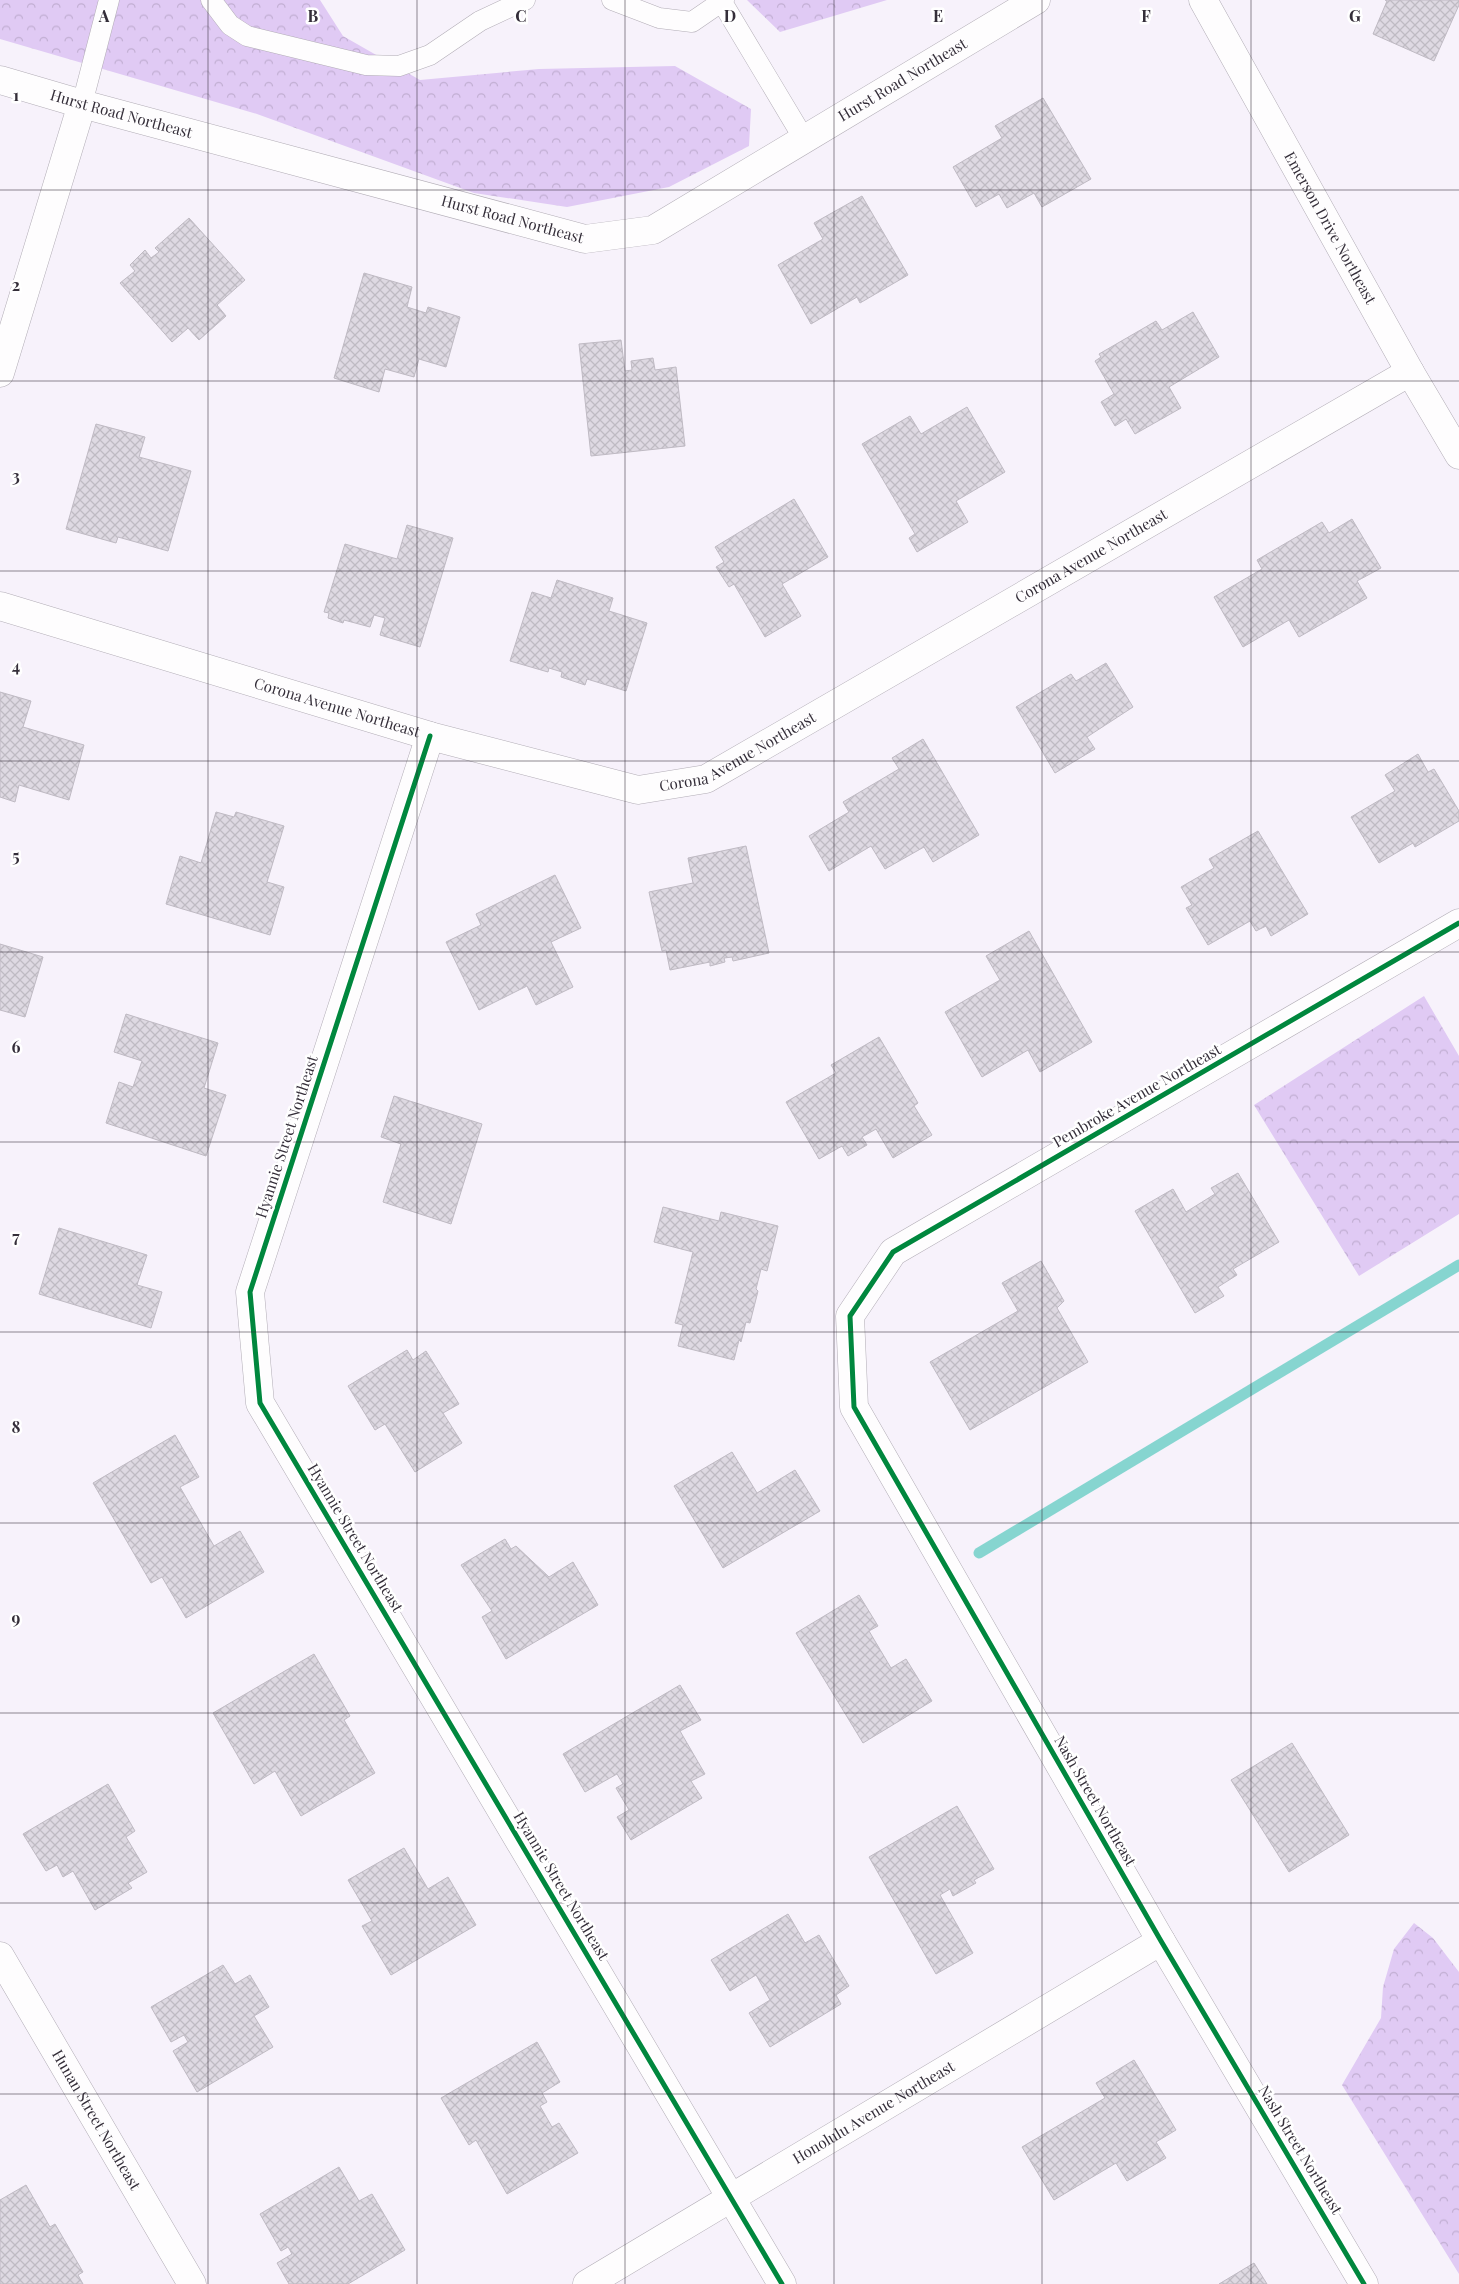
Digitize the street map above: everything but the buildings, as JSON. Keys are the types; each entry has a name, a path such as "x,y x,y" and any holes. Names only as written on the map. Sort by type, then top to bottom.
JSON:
{"street":[{"name":"Hurst Road Northeast","path":"0,80 82,104 582,239 653,230 1036,0"},
{"name":"Emerson Drive Northeast","path":"1203,0 1410,372 1459,455"},
{"path":"0,373 82,104"},
{"name":"Corona Avenue Northeast","path":"0,606 430,736 638,790 706,779 1410,372"},
{"name":"Hyannie Street Northeast","path":"430,736 250,1292 260,1403 782,2284"},
{"name":"Pembroke Avenue Northeast","path":"850,1316 893,1252 1459,923"},
{"name":"Nash Street Northeast","path":"850,1316 854,1406 1161,1942 1364,2284"},
{"name":"Honolulu Avenue Northeast","path":"586,2284 1161,1942"},
{"name":"Hunan Street Northeast","path":"0,1956 192,2284"}],"lane":[{"path":"82,104 109,0"},
{"path":"211,0 230,24 247,36 366,65 399,66 430,55 480,21 525,0"},
{"path":"612,0 659,18 692,22 723,1 804,139"}],"green space":[{"path":"0,0 320,0 343,36 420,80 539,69 675,66 751,109 749,146 669,187 567,207 474,193 257,114 0,39"},
{"path":"747,0 887,0 780,32"},
{"path":"1424,996 1459,1056 1459,1214 1359,1276 1254,1105"},
{"path":"1414,1923 1433,1938 1459,1972 1459,2274 1342,2085 1381,2018 1383,1987 1394,1949"}],"waterway":[{"path":"979,1553 1459,1265"}],"cycle path":[{"path":"430,736 250,1292 260,1403 782,2284"},
{"path":"1364,2284 1161,1941 854,1407 850,1316 893,1252 1459,923"}]}
